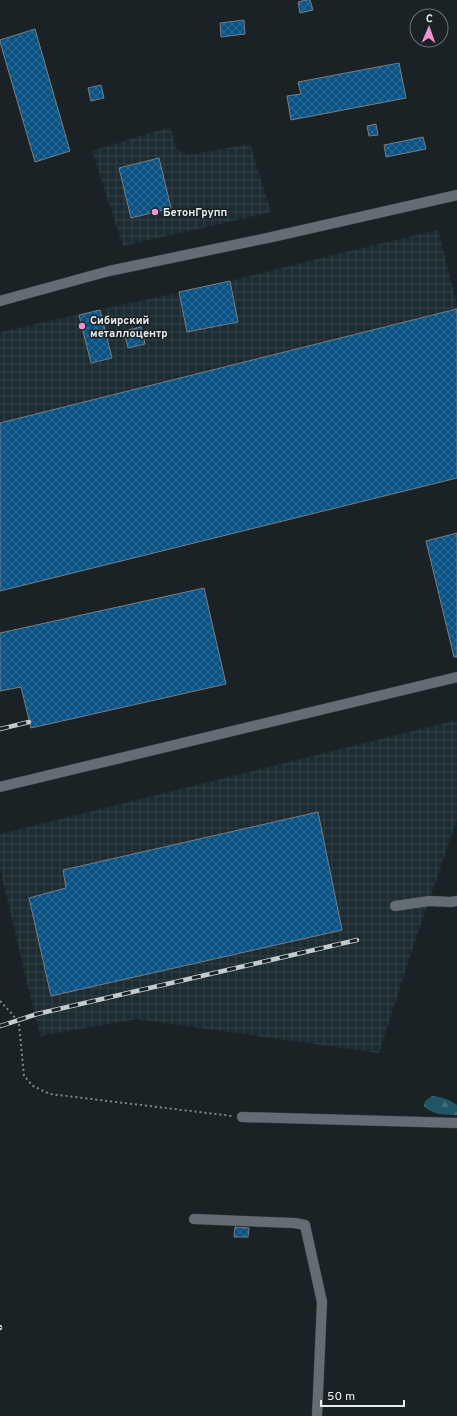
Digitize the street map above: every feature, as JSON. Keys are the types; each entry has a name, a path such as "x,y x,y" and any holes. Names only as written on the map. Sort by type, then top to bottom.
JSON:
{"lane":[{"path":"0,301 109,271 272,237 457,195"},
{"path":"0,787 457,678"},
{"path":"395,906 429,901 457,901"},
{"path":"242,1117 457,1124"},
{"path":"194,1219 294,1223 305,1225 322,1302 317,1416"}],"path":[{"path":"0,1001 20,1024 24,1076 33,1086 50,1094 242,1117"}],"shaded area":[{"name":"БетонГрупп","path":"170,127 177,150 189,155 250,144 271,212 123,246 92,151"},
{"name":"Сибирский металлоцентр","path":"438,230 457,305 457,478 0,591 0,332 230,281"},
{"path":"457,720 457,819 412,950 379,1053 137,1019 40,1036 0,869 0,834"}],"green space":[{"path":"432,1096 451,1101 457,1105 457,1115 439,1114 427,1109 424,1106 425,1101"}],"building":[{"path":"310,0 313,10 300,13 298,2"},
{"path":"244,20 245,34 221,37 220,23"},
{"path":"35,29 70,151 35,162 0,40"},
{"path":"399,63 406,98 291,120 287,96 301,94 298,82"},
{"path":"101,85 104,98 91,101 88,88"},
{"path":"376,124 378,135 369,136 367,126"},
{"path":"423,137 426,149 386,157 384,145"},
{"path":"159,158 171,208 131,218 119,168"},
{"path":"230,281 238,322 187,332 179,292"},
{"name":"Сибирский металлоцентр","path":"457,309 457,478 0,591 0,423"},
{"path":"100,310 112,358 91,363 79,315"},
{"path":"141,327 145,344 128,348 124,331"},
{"path":"457,533 457,657 454,657 426,541"},
{"path":"204,588 226,684 31,728 21,687 0,691 0,633"},
{"path":"318,812 342,930 51,996 29,898 66,888 63,870"},
{"path":"235,1227 249,1228 248,1237 234,1237"}],"railway":[{"path":"0,729 29,722"},
{"path":"0,1026 37,1014 357,940"}],"place":[{"name":"БетонГрупп","path":"155,212"},
{"name":"Сибирский металлоцентр","path":"82,326"}]}
